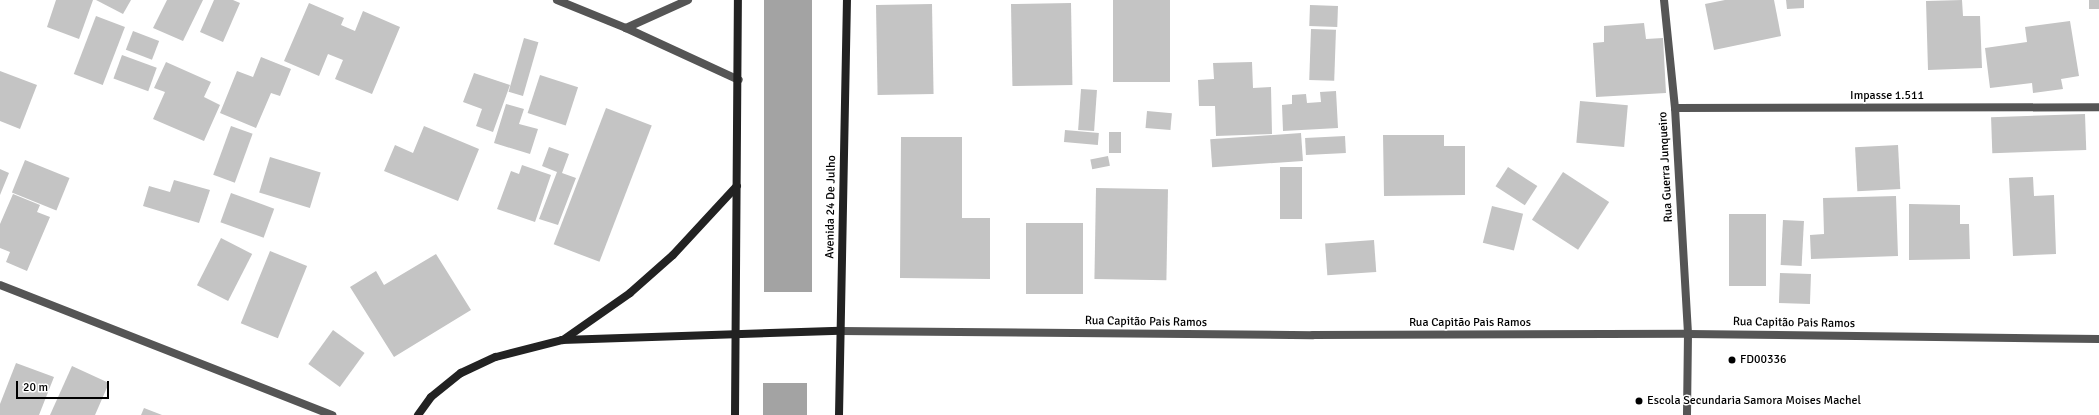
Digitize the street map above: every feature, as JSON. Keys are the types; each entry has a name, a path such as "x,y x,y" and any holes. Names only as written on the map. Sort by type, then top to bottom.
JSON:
{"street":[{"path":"557,0 626,28 738,80"},
{"path":"626,28 688,0"},
{"path":"735,415 738,0"},
{"name":"Avenida 24 De Julho","path":"839,415 847,0"},
{"name":"Rua Guerra Junqueiro","path":"1664,0 1675,108 1688,334 1688,415"},
{"name":"Impasse 1.511","path":"1675,108 2099,107"},
{"path":"562,340 630,293 662,264 736,186"},
{"path":"0,285 332,415"},
{"path":"418,415 431,397 461,373 496,356 562,340 840,331"},
{"name":"Rua Capitão Pais Ramos","path":"840,331 1305,335 1688,334 2099,339"}],"shaded area":[{"path":"764,0 812,0 812,292 764,292"},
{"path":"763,383 807,383 807,415 763,415"}],"building":[{"path":"56,0 93,0 79,39 47,27"},
{"path":"96,0 131,0 123,14"},
{"path":"167,0 203,0 183,41 153,28"},
{"path":"214,0 233,0 240,3 223,42 200,32"},
{"path":"1113,0 1170,0 1170,82 1113,82"},
{"path":"1725,0 1774,0 1781,36 1714,50 1705,4"},
{"path":"1786,0 1804,0 1804,8 1787,9"},
{"path":"1962,0 1963,16 1980,16 1982,68 1928,70 1926,1"},
{"path":"2089,0 2099,0 2099,9 2089,9"},
{"path":"309,3 344,18 341,25 355,31 363,11 400,27 372,94 335,79 343,60 328,54 319,76 284,61"},
{"path":"1071,3 1072,85 1012,86 1011,4"},
{"path":"932,4 934,94 878,95 876,5"},
{"path":"1310,5 1338,6 1337,27 1309,26"},
{"path":"96,16 125,27 103,85 74,74"},
{"path":"2070,21 2079,76 2061,79 2063,89 2033,93 2032,83 1990,88 1985,48 2027,42 2025,27"},
{"path":"1644,23 1646,39 1663,38 1666,93 1596,97 1593,43 1604,42 1604,26"},
{"path":"1311,29 1336,30 1334,81 1309,80"},
{"path":"133,31 159,41 152,60 126,50"},
{"path":"524,38 538,42 523,96 509,92"},
{"path":"122,55 157,68 148,91 113,78"},
{"path":"261,57 291,69 280,96 271,93 256,128 220,113 237,71 253,77"},
{"path":"166,62 211,82 204,97 220,105 204,141 153,119 165,92 154,88"},
{"path":"1252,62 1253,88 1271,87 1272,134 1216,136 1215,106 1199,106 1198,80 1214,79 1213,63"},
{"path":"0,71 37,85 20,129 0,121"},
{"path":"474,73 510,85 493,132 476,126 482,109 463,102"},
{"path":"540,75 578,87 566,125 528,113"},
{"path":"1081,89 1097,90 1094,131 1078,130"},
{"path":"1336,91 1338,128 1283,131 1282,105 1292,104 1292,95 1306,94 1307,103 1321,102 1320,92"},
{"path":"1580,101 1628,105 1624,147 1576,143"},
{"path":"506,104 524,109 519,124 538,129 530,154 494,143"},
{"path":"606,108 652,126 599,262 554,244"},
{"path":"1147,111 1172,113 1170,130 1146,128"},
{"path":"2085,114 2086,150 1992,153 1991,117"},
{"path":"231,126 253,134 235,183 213,175"},
{"path":"424,126 479,149 458,201 384,171 395,145 413,153"},
{"path":"1065,130 1099,133 1098,145 1064,142"},
{"path":"1109,132 1121,132 1121,153 1109,153"},
{"path":"1301,133 1303,161 1212,167 1210,139"},
{"path":"1383,135 1444,135 1444,146 1465,146 1465,195 1384,196"},
{"path":"1345,136 1346,153 1306,155 1305,138"},
{"path":"901,137 962,137 962,218 990,218 990,279 900,278"},
{"path":"1898,145 1900,189 1857,191 1855,147"},
{"path":"549,147 569,154 562,173 576,178 558,225 539,219 557,172 542,166"},
{"path":"1108,156 1110,166 1092,169 1090,159"},
{"path":"270,157 321,172 310,208 259,192"},
{"path":"25,160 70,178 56,210 12,192"},
{"path":"522,165 551,175 535,222 497,209 511,171 519,174"},
{"path":"1280,167 1302,167 1302,219 1280,219"},
{"path":"1508,167 1537,186 1525,205 1495,186"},
{"path":"0,169 9,173 0,195"},
{"path":"1563,172 1609,202 1578,250 1532,220"},
{"path":"2033,177 2034,196 2054,195 2056,254 2013,256 2009,178"},
{"path":"174,180 210,190 199,223 143,206 149,186 170,192"},
{"path":"1096,188 1168,189 1166,280 1094,279"},
{"path":"231,193 274,209 264,238 220,222"},
{"path":"13,194 40,205 37,212 50,217 27,271 6,262 10,252 0,248 0,224"},
{"path":"1896,196 1898,256 1811,259 1810,235 1824,234 1823,198"},
{"path":"1909,204 1960,205 1960,224 1969,224 1970,259 1909,260"},
{"path":"1492,206 1523,214 1514,251 1483,243"},
{"path":"1729,214 1766,214 1766,286 1729,286"},
{"path":"1783,220 1804,221 1802,266 1781,265"},
{"path":"1026,223 1083,223 1083,294 1026,294"},
{"path":"221,238 252,254 228,301 197,285"},
{"path":"1374,240 1376,272 1327,275 1325,243"},
{"path":"270,251 307,266 278,338 241,323"},
{"path":"436,254 471,310 394,357 350,287 376,271 384,285"},
{"path":"1780,273 1811,274 1810,304 1779,303"},
{"path":"333,330 365,353 340,387 308,364"},
{"path":"16,363 54,377 39,415 0,415 0,404"},
{"path":"72,366 109,383 95,415 50,415"},
{"path":"144,408 162,415 141,415"}],"place":[{"name":"FD00336","path":"1732,360"},
{"name":"Escola Secundaria Samora Moises Machel","path":"1639,401"}]}
